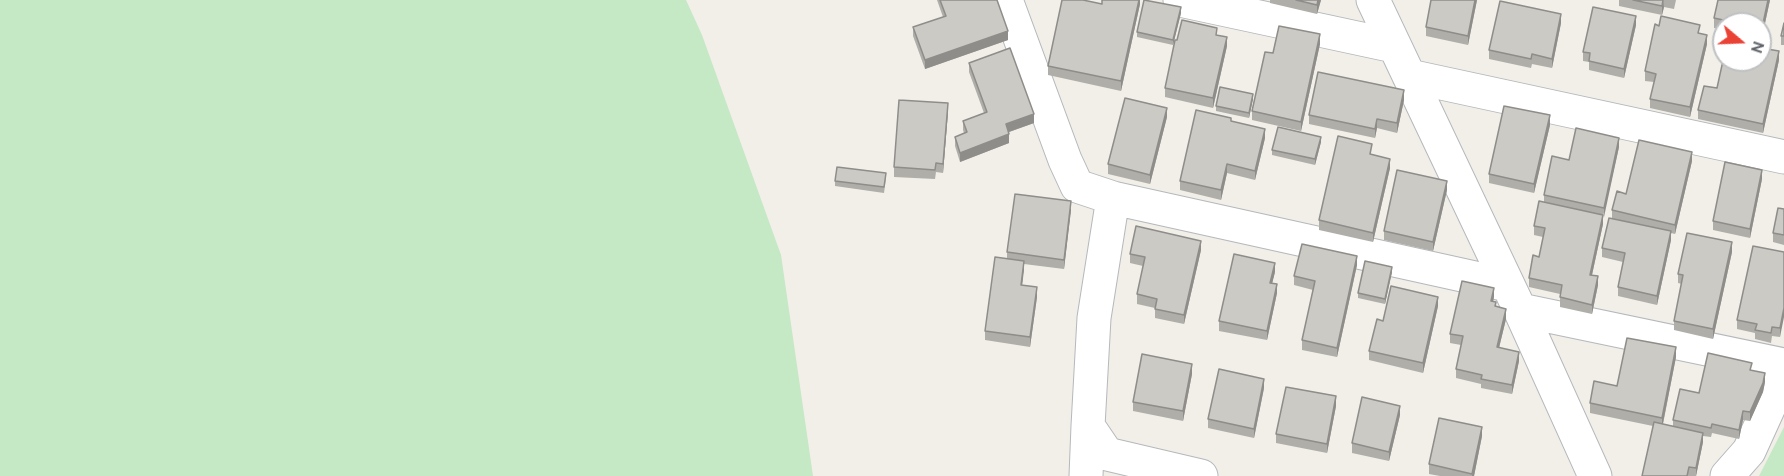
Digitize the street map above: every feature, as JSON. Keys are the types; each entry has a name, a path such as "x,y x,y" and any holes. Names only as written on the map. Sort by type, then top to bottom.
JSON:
{"street":[{"path":"1006,0 1065,160 1077,186 1113,198 1784,365"},
{"path":"1180,0 1394,46"},
{"path":"1373,0 1514,297 1595,476"},
{"path":"1409,76 1784,157"},
{"path":"1086,476 1094,318 1113,198"},
{"path":"1727,476 1749,451 1784,374"},
{"path":"1088,426 1107,454 1201,476"}],"green space":[{"path":"0,0 686,0 702,35 781,255 813,476 0,476"},
{"path":"1784,427 1784,476 1759,476"}],"building":[{"path":"940,0 997,0 1008,31 925,60 913,27 946,16"},
{"path":"1062,0 1083,0 1102,4 1102,0 1139,0 1121,81 1048,66"},
{"path":"1144,0 1181,7 1173,40 1137,32"},
{"path":"1296,0 1318,0 1317,5"},
{"path":"1431,0 1475,0 1468,36 1426,27"},
{"path":"1633,0 1663,0 1662,6"},
{"path":"1718,0 1768,0 1765,12 1715,12"},
{"path":"1500,1 1561,14 1552,59 1532,54 1531,59 1489,50"},
{"path":"1593,7 1636,16 1624,69 1589,61 1590,53 1583,52"},
{"path":"1661,16 1700,25 1698,33 1707,35 1690,107 1650,99 1656,74 1645,71 1655,24 1659,26"},
{"path":"1182,20 1217,28 1216,35 1227,37 1213,98 1165,88 1175,40 1177,40"},
{"path":"1279,26 1320,34 1301,122 1252,111 1265,52 1273,53"},
{"path":"1010,48 1034,114 1006,124 1009,134 960,153 955,137 967,132 963,121 987,112 969,63"},
{"path":"1772,50 1779,51 1763,124 1698,110 1704,86 1717,88 1720,72 1772,72"},
{"path":"1318,72 1404,90 1397,123 1377,119 1375,129 1309,115"},
{"path":"1220,87 1253,94 1249,113 1216,106"},
{"path":"1125,98 1167,108 1150,175 1108,164"},
{"path":"899,100 948,103 943,164 936,163 935,170 894,167"},
{"path":"1504,106 1550,115 1534,184 1489,174"},
{"path":"1196,110 1265,129 1255,171 1227,164 1221,190 1180,181"},
{"path":"1278,127 1321,137 1315,159 1272,150"},
{"path":"1576,128 1619,138 1604,208 1544,195 1552,156 1569,160"},
{"path":"1338,136 1372,144 1370,154 1390,159 1373,233 1319,220"},
{"path":"1639,140 1692,152 1675,225 1612,210 1617,191 1626,194"},
{"path":"1725,162 1762,170 1750,229 1713,221"},
{"path":"837,167 886,173 884,187 835,181"},
{"path":"1397,170 1447,181 1433,242 1384,231"},
{"path":"1015,194 1071,201 1064,260 1007,252"},
{"path":"1539,201 1603,215 1590,275 1598,276 1592,305 1560,297 1562,285 1529,278 1533,255 1539,257 1545,228 1534,226"},
{"path":"1778,208 1784,209 1784,235 1773,233"},
{"path":"1609,218 1671,231 1657,296 1618,287 1625,253 1602,248"},
{"path":"1136,226 1201,241 1184,315 1155,309 1157,299 1137,294 1145,257 1130,254"},
{"path":"1687,233 1732,242 1713,329 1674,321 1683,275 1678,274"},
{"path":"1302,244 1357,256 1337,348 1302,340 1315,281 1294,276"},
{"path":"1753,246 1784,252 1784,308 1780,328 1772,327 1771,333 1755,330 1757,324 1737,320"},
{"path":"1234,254 1275,263 1270,283 1277,284 1267,331 1219,321"},
{"path":"995,257 1024,261 1021,285 1037,287 1030,337 985,331"},
{"path":"1365,261 1392,267 1385,299 1358,293"},
{"path":"1462,281 1494,288 1491,301 1496,302 1495,306 1506,309 1497,347 1519,352 1512,385 1481,379 1482,375 1456,369 1463,336 1450,334"},
{"path":"1391,286 1438,297 1423,363 1369,351 1377,319 1383,321"},
{"path":"1627,338 1676,347 1662,418 1590,403 1594,381 1617,386"},
{"path":"1708,353 1752,363 1750,370 1765,373 1750,412 1743,411 1739,430 1712,424 1711,428 1673,420 1680,389 1699,393"},
{"path":"1142,354 1192,364 1183,411 1133,402"},
{"path":"1219,369 1264,379 1254,429 1208,419"},
{"path":"1286,387 1336,396 1327,444 1276,434"},
{"path":"1362,397 1400,406 1389,452 1352,443"},
{"path":"1439,418 1482,427 1472,474 1429,464"},
{"path":"1654,422 1703,433 1696,468 1689,467 1687,476 1642,476"}]}
